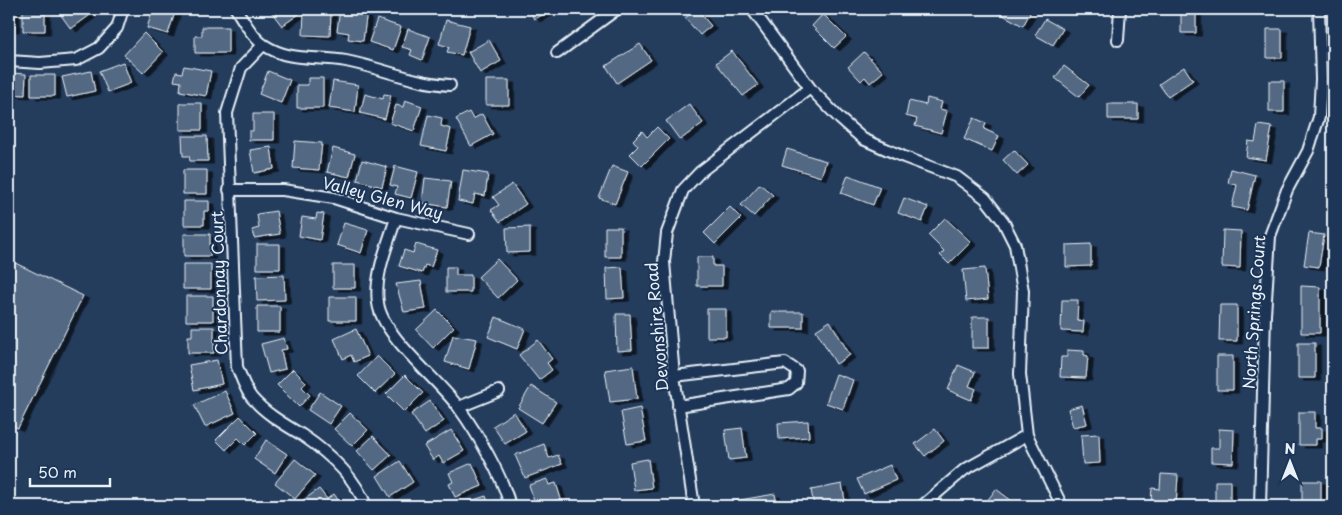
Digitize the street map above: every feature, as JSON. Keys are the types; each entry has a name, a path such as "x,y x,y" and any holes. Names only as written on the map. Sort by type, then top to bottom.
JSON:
{"street":[{"path":"9,61 40,64 76,60 99,48 117,28 123,9"},
{"path":"236,9 263,45 287,56 312,60 345,61 426,84 450,85"},
{"path":"557,53 616,9"},
{"path":"752,9 810,88 840,119 864,139 904,157 957,177 985,198 1003,221 1015,245 1023,291 1020,374 1027,435 1062,506"},
{"path":"1118,40 1120,9"},
{"name":"North Springs Court","path":"1260,506 1265,315 1270,236 1287,190 1308,151 1319,117 1321,79 1319,9"},
{"name":"Chardonnay Court","path":"263,45 241,68 227,113 237,367 251,396 269,414 304,437 335,461 362,496 366,506"},
{"name":"Devonshire Road","path":"694,506 674,376 664,262 668,233 683,190 700,172 810,88"},
{"name":"Valley Glen Way","path":"229,190 283,190 334,198 396,218 470,234"},
{"path":"396,218 380,271 378,304 388,327 459,407 484,448 510,506"},
{"path":"674,376 784,363 797,371 796,383 789,389 678,406"},
{"path":"459,407 499,390"},
{"path":"922,506 964,470 1027,435"}],"building":[{"path":"9,9 14,9 14,29 9,29"},
{"path":"23,9 45,9 45,31 23,31"},
{"path":"62,9 86,9 90,15 71,29 58,11"},
{"path":"153,9 176,9 168,34 147,28"},
{"path":"269,9 295,9 299,14 282,26"},
{"path":"340,9 367,10 363,41 348,39 349,33 337,31"},
{"path":"529,9 555,9 534,19"},
{"path":"697,9 711,26 700,35 685,18"},
{"path":"998,9 1032,9 1023,26 996,11"},
{"path":"1181,9 1196,9 1196,33 1181,33"},
{"path":"1259,9 1273,9 1273,11 1259,11"},
{"path":"304,11 331,12 330,36 303,35"},
{"path":"823,14 846,37 834,48 812,26"},
{"path":"377,19 401,27 393,50 369,42"},
{"path":"1045,19 1063,29 1053,45 1035,35"},
{"path":"446,20 470,26 462,55 447,52 449,47 439,44"},
{"path":"202,27 228,27 228,53 195,53 195,36 202,36"},
{"path":"408,29 430,37 422,60 410,55 412,50 402,47"},
{"path":"1267,29 1282,29 1282,58 1267,58"},
{"path":"144,33 163,52 143,73 124,55"},
{"path":"489,40 501,61 480,73 468,52"},
{"path":"640,44 651,60 617,83 606,66"},
{"path":"732,51 758,85 743,96 716,63"},
{"path":"864,52 883,72 870,83 865,77 861,81 848,67"},
{"path":"123,62 131,83 108,92 99,71"},
{"path":"184,66 211,71 206,96 180,91 181,82 174,81 176,72 182,73"},
{"path":"1064,66 1089,85 1079,97 1055,78"},
{"path":"1184,67 1193,80 1168,97 1159,84"},
{"path":"91,71 95,91 67,97 62,77"},
{"path":"268,71 290,80 281,103 259,94"},
{"path":"9,73 26,74 25,95 9,94"},
{"path":"31,75 55,75 55,96 31,96"},
{"path":"308,78 323,78 323,108 297,108 297,85 308,85"},
{"path":"486,80 509,80 509,105 486,105"},
{"path":"333,81 358,85 355,112 329,108"},
{"path":"1269,81 1284,81 1284,112 1269,112"},
{"path":"365,94 383,99 384,94 391,95 385,119 360,113"},
{"path":"927,98 942,102 940,109 947,111 941,133 915,126 917,119 906,116 909,101 926,105"},
{"path":"405,100 422,106 414,131 390,123 396,105 403,107"},
{"path":"180,103 202,103 202,130 180,130"},
{"path":"689,104 703,123 680,140 666,121"},
{"path":"1108,104 1138,104 1138,119 1108,119"},
{"path":"469,112 473,119 482,114 493,134 471,146 456,119"},
{"path":"253,114 274,114 274,140 249,140 249,131 253,131"},
{"path":"428,115 442,118 441,126 451,129 446,151 421,146"},
{"path":"974,118 986,123 984,129 999,136 992,151 964,139"},
{"path":"1258,125 1272,127 1266,160 1246,157 1248,141 1255,142"},
{"path":"657,127 669,139 642,166 630,154 638,146 633,140 642,131 647,137"},
{"path":"182,136 207,136 208,161 190,161 189,156 183,156"},
{"path":"295,141 322,143 319,170 293,168"},
{"path":"271,147 274,169 254,173 250,150"},
{"path":"333,148 355,154 349,177 327,172"},
{"path":"787,149 826,161 821,177 782,165"},
{"path":"1014,150 1028,165 1017,175 1003,160"},
{"path":"362,160 387,167 382,187 357,180"},
{"path":"395,166 418,172 411,198 395,194 397,187 390,185"},
{"path":"612,166 628,172 615,204 599,198"},
{"path":"1231,169 1255,175 1247,210 1232,207 1237,185 1228,183"},
{"path":"183,170 207,170 207,194 183,194"},
{"path":"463,170 488,174 485,196 475,194 473,204 458,201"},
{"path":"848,175 880,187 873,205 841,193"},
{"path":"425,178 451,181 447,207 422,203"},
{"path":"512,184 526,204 500,222 491,210 499,205 493,197"},
{"path":"760,184 773,195 754,216 741,205"},
{"path":"904,198 928,207 922,222 898,213"},
{"path":"184,201 209,201 209,211 204,211 204,225 184,225"},
{"path":"730,207 741,218 715,244 704,233"},
{"path":"276,211 280,234 254,238 252,230 259,228 257,214"},
{"path":"317,213 324,214 320,240 299,236 302,217 316,219"},
{"path":"945,218 971,242 949,264 940,255 944,251 928,235"},
{"path":"344,223 368,230 361,253 337,245"},
{"path":"530,227 530,252 507,253 506,228"},
{"path":"605,227 621,227 621,257 605,257"},
{"path":"1223,230 1241,231 1240,268 1222,267"},
{"path":"1309,233 1324,235 1319,267 1304,265"},
{"path":"184,234 210,234 210,256 184,256"},
{"path":"257,244 280,244 280,269 257,269"},
{"path":"416,244 437,250 431,267 425,265 422,273 399,266 404,250 413,253"},
{"path":"1091,244 1091,266 1066,267 1066,245"},
{"path":"697,257 713,257 713,266 722,266 722,286 697,286"},
{"path":"497,259 517,280 498,298 478,277"},
{"path":"9,260 83,296 18,428 9,424"},
{"path":"183,264 211,264 211,289 183,289"},
{"path":"333,265 355,265 355,288 333,288"},
{"path":"446,267 456,267 456,275 471,275 471,292 446,292"},
{"path":"622,267 624,298 607,299 606,268"},
{"path":"985,268 988,299 966,301 963,270"},
{"path":"284,275 285,300 257,301 256,276"},
{"path":"421,281 426,309 404,312 396,284"},
{"path":"1301,286 1320,287 1320,333 1301,333"},
{"path":"186,296 213,296 213,321 186,321"},
{"path":"329,297 356,297 356,321 329,321"},
{"path":"1062,300 1078,300 1077,320 1084,321 1083,332 1061,331"},
{"path":"1220,305 1237,305 1237,341 1219,341"},
{"path":"257,306 280,306 280,332 257,332"},
{"path":"707,309 726,309 726,337 707,337"},
{"path":"437,310 454,327 433,348 416,330"},
{"path":"771,312 803,312 803,328 771,328"},
{"path":"616,314 630,314 632,350 617,351"},
{"path":"496,317 525,329 517,349 488,337"},
{"path":"972,317 989,317 989,348 972,348"},
{"path":"830,321 850,355 836,364 816,330"},
{"path":"192,327 214,327 214,353 188,353 188,336 192,336"},
{"path":"356,329 368,356 354,362 351,355 343,359 334,339"},
{"path":"453,335 477,339 469,369 445,362"},
{"path":"284,338 287,349 281,350 285,369 269,373 261,344"},
{"path":"538,340 552,359 547,363 552,370 539,380 519,355"},
{"path":"1298,343 1315,343 1315,378 1298,378"},
{"path":"1067,350 1084,351 1084,355 1088,356 1086,378 1060,377 1061,357 1067,357"},
{"path":"377,356 395,374 375,393 358,376"},
{"path":"1217,356 1233,356 1233,390 1217,390"},
{"path":"217,360 222,384 194,390 189,365"},
{"path":"958,365 975,372 969,386 976,389 971,400 948,390"},
{"path":"633,366 637,399 610,402 605,370"},
{"path":"293,369 306,382 302,387 310,395 299,407 277,385"},
{"path":"836,374 853,380 843,409 826,403"},
{"path":"405,375 423,393 404,412 386,394"},
{"path":"531,386 556,402 542,423 518,408"},
{"path":"225,391 235,413 205,427 194,405"},
{"path":"320,392 341,406 329,424 308,410"},
{"path":"430,401 444,421 425,434 411,414"},
{"path":"1082,405 1087,424 1073,427 1068,409"},
{"path":"640,408 646,441 627,444 621,412"},
{"path":"514,412 526,431 505,444 493,426"},
{"path":"1299,412 1315,412 1315,428 1322,428 1322,439 1316,439 1316,445 1299,445"},
{"path":"350,413 368,430 352,446 334,429"},
{"path":"240,416 257,433 245,445 238,438 226,450 216,440"},
{"path":"808,421 809,437 779,439 778,423"},
{"path":"742,428 746,458 729,460 725,430"},
{"path":"935,429 944,441 925,456 915,444"},
{"path":"1219,429 1234,430 1233,463 1211,462 1211,448 1219,448"},
{"path":"451,430 464,451 443,463 439,456 433,460 424,446"},
{"path":"1099,434 1100,463 1083,464 1081,435"},
{"path":"373,436 391,455 374,470 357,451"},
{"path":"266,440 287,454 275,473 254,459"},
{"path":"544,444 549,458 558,455 562,464 525,478 515,455"},
{"path":"295,459 315,475 295,499 275,483"},
{"path":"648,459 652,488 634,490 630,462"},
{"path":"400,461 413,482 390,497 377,476"},
{"path":"472,463 482,486 455,497 449,484 453,482 449,473"},
{"path":"890,465 896,480 864,494 857,479"},
{"path":"1161,474 1178,475 1176,506 1160,506 1160,502 1151,502 1152,488 1160,489"},
{"path":"547,479 549,485 556,483 561,499 536,506 529,485"},
{"path":"1215,481 1230,481 1230,506 1215,506"},
{"path":"1302,481 1321,481 1321,506 1302,506"},
{"path":"842,484 845,501 814,506 811,490"},
{"path":"319,489 327,499 334,494 341,504 338,506 305,506 301,502"},
{"path":"996,489 1019,506 993,506 987,501"},
{"path":"775,494 777,506 735,506 734,501"},
{"path":"486,496 489,506 461,506 461,504"},
{"path":"94,501 95,506 33,506 33,505"},
{"path":"420,501 421,506 402,505"}]}
